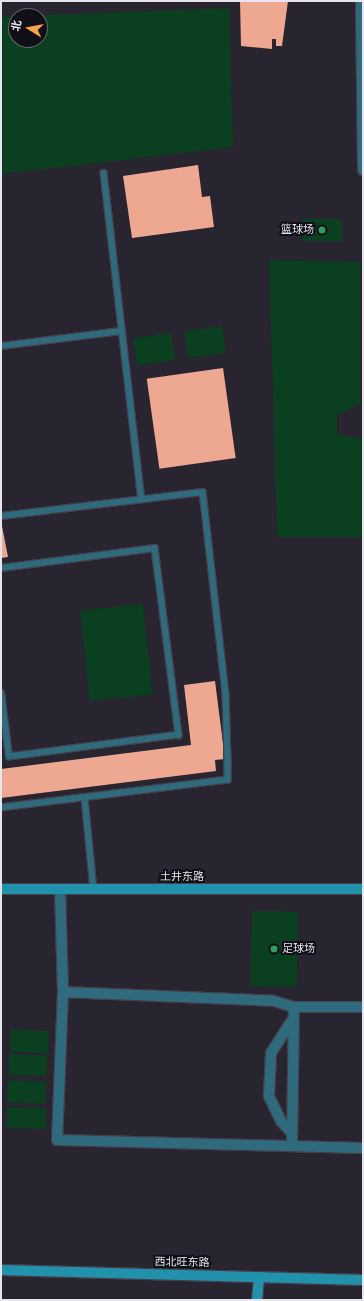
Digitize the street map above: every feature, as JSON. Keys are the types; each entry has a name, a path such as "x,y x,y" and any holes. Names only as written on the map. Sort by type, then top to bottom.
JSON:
{"street":[{"path":"361,1 363,170"},
{"name":"土井东路","path":"1,889 363,889"},
{"path":"60,889 63,992 58,1140 363,1148"},
{"path":"63,992 274,1001 294,1007 363,1007"},
{"path":"292,1146 294,1007"},
{"path":"292,1133 281,1122 269,1096 271,1053 293,1020"},
{"name":"西北旺东路","path":"1,1270 363,1280"},
{"path":"257,1300 259,1277"}],"lane":[{"path":"104,173 142,499"},
{"path":"1,346 122,332"},
{"path":"1,516 203,492 226,693 228,780 1,808"},
{"path":"1,568 156,548 179,735 9,757 1,693"},
{"path":"85,798 94,890"}],"green space":[{"path":"229,8 233,147 1,174 1,17 8,17 8,48 48,48 48,15"},
{"name":"篮球场","path":"302,219 342,219 342,241 302,241"},
{"path":"269,260 360,262 360,404 337,415 337,434 362,439 362,537 277,537"},
{"path":"222,326 226,353 188,358 184,331"},
{"path":"171,333 175,360 137,365 133,338"},
{"path":"143,604 153,695 90,701 80,611"},
{"name":"足球场","path":"252,911 298,912 297,987 251,986"},
{"path":"11,1029 49,1031 48,1053 10,1051"},
{"path":"9,1054 47,1055 46,1076 8,1075"},
{"path":"8,1080 46,1082 45,1104 7,1102"},
{"path":"7,1107 46,1108 46,1129 7,1128"}],"building":[{"path":"240,1 288,1 282,46 276,46 276,39 272,39 272,49 241,46"},
{"path":"198,165 202,197 210,196 214,227 132,238 123,176"},
{"path":"223,368 236,458 159,469 147,379"},
{"path":"1,521 8,557 1,558"},
{"path":"215,681 225,759 215,760 216,771 1,798 1,769 191,745 184,685"}],"place":[{"name":"篮球场","path":"322,230"},
{"name":"足球场","path":"274,949"}]}
